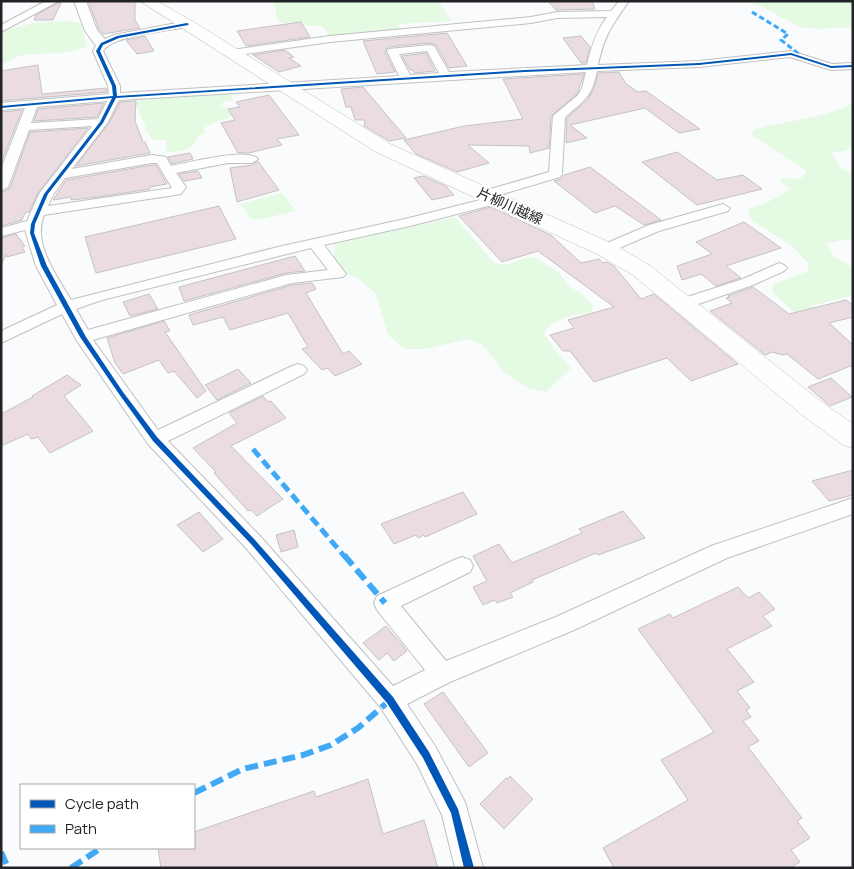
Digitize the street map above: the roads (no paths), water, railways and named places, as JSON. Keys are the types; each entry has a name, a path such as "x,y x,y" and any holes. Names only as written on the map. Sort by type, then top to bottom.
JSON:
{"main road":[{"name":"片柳川越線","path":"147,1 188,24 383,148 605,249 641,270 810,407 853,438"}],"street":[{"path":"1,29 54,1"},
{"path":"80,1 91,31 102,44"},
{"path":"1,338 66,306 315,243 410,222 490,198 555,174 558,116 582,97 588,88 596,48 605,26 624,1"},
{"path":"232,52 330,39 531,20 558,15 614,14"},
{"path":"188,24 118,37 102,44 98,51 114,86 115,97 102,122 46,194 35,218 32,233 44,266 83,337 155,439 253,542 390,700 426,755 455,812 469,868"},
{"path":"406,79 392,51 430,48 446,76"},
{"path":"1,107 115,97 446,76 699,64 791,54 831,67 853,66"},
{"path":"1,187 32,105"},
{"path":"24,127 102,122"},
{"path":"1,232 35,218 176,191 179,187 161,160 152,159 60,175"},
{"path":"169,170 228,159 252,159"},
{"path":"605,249 654,228 723,208"},
{"path":"83,337 291,278 338,274 315,243"},
{"path":"684,304 748,282 779,268"},
{"path":"155,439 298,370"},
{"path":"390,700 442,674 566,623 719,552 853,506"},
{"path":"442,674 385,603 462,566"}]}
